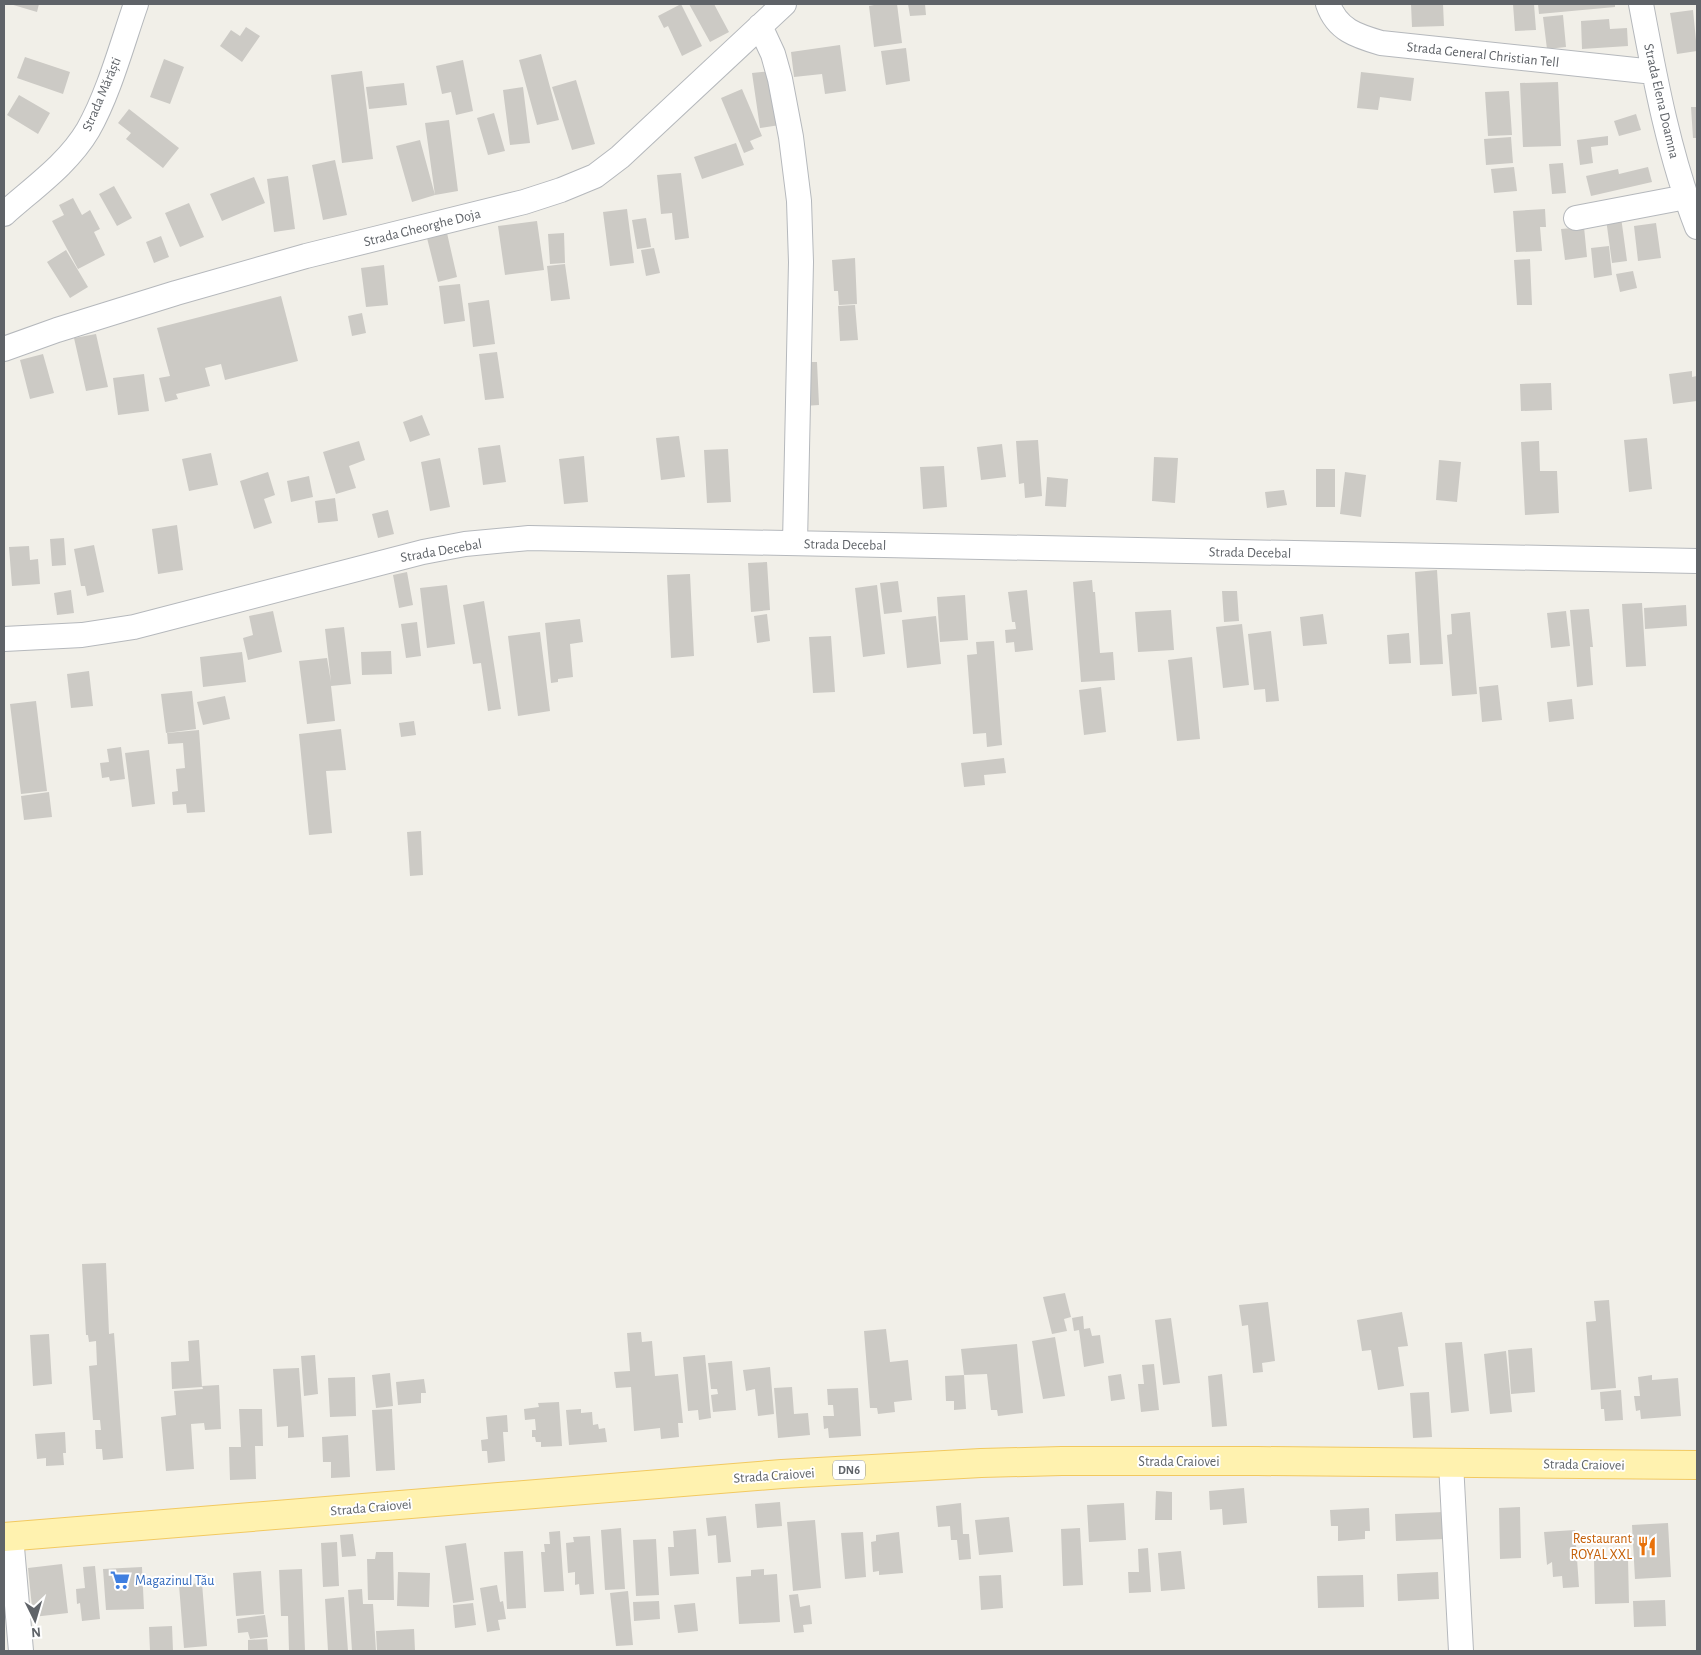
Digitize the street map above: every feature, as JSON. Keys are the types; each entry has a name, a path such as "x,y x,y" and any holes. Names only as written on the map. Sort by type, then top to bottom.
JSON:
{"main road":[{"name":"Strada Craiovei","path":"8,1537 743,1478 981,1463 1082,1461 1697,1465"}],"street":[{"name":"Strada Mărăști","path":"4,214 62,163 88,130 105,93 136,4"},
{"name":"Strada Gheorghe Doja","path":"4,349 57,330 176,293 306,256 524,202 595,176 620,157 784,4"},
{"name":"Strada General Christian Tell","path":"1328,4 1330,11 1342,27 1362,38 1381,44 1654,72"},
{"name":"Strada Elena Doamna","path":"1641,4 1669,142 1689,193 1697,227"},
{"path":"760,26 780,79 791,137 799,201 801,262 795,543"},
{"path":"1576,218 1689,193"},
{"name":"Strada Decebal","path":"4,638 82,635 134,627 391,559 465,544 529,538 1697,561"},
{"path":"1451,1463 1461,1651"},
{"path":"8,1537 21,1651"}],"building":[{"path":"10,4 39,4 37,12"},
{"path":"681,4 702,46 682,56 668,26 664,28 658,16"},
{"path":"689,4 714,4 729,32 710,42"},
{"path":"874,4 897,4 902,43 874,47 869,6"},
{"path":"908,4 925,4 926,15 910,16"},
{"path":"1411,4 1443,4 1444,26 1412,27"},
{"path":"1513,4 1534,4 1536,30 1515,31"},
{"path":"1538,4 1615,4 1615,7 1539,14"},
{"path":"1693,10 1697,51 1677,54 1670,13"},
{"path":"1563,15 1566,47 1547,49 1543,17"},
{"path":"1609,19 1610,29 1627,28 1628,46 1582,49 1581,21"},
{"path":"246,27 260,36 242,62 220,46 231,30 240,36"},
{"path":"840,45 846,91 825,94 822,74 794,77 791,52"},
{"path":"906,48 910,81 886,85 881,51"},
{"path":"541,54 559,120 537,125 519,60"},
{"path":"25,57 70,72 63,94 17,78"},
{"path":"164,59 184,67 170,104 150,97"},
{"path":"463,60 473,111 456,115 451,92 442,94 436,66"},
{"path":"362,71 373,159 342,163 331,75"},
{"path":"773,71 780,125 760,128 752,73"},
{"path":"1361,72 1414,78 1411,101 1380,97 1378,110 1357,108"},
{"path":"576,80 595,144 572,150 552,87"},
{"path":"1558,82 1561,146 1523,147 1520,83"},
{"path":"404,83 407,105 369,109 366,87"},
{"path":"523,87 530,143 510,145 503,90"},
{"path":"742,89 762,136 750,141 754,149 744,153 721,98"},
{"path":"1509,91 1512,135 1488,136 1485,92"},
{"path":"19,95 50,113 38,134 7,115"},
{"path":"1691,107 1697,107 1697,138 1693,138"},
{"path":"129,109 179,148 163,168 126,139 131,133 118,123"},
{"path":"494,113 505,151 488,155 477,118"},
{"path":"1636,114 1641,130 1619,136 1614,121"},
{"path":"449,120 458,191 435,195 425,123"},
{"path":"1608,136 1608,145 1591,147 1593,163 1580,165 1577,140"},
{"path":"1511,137 1513,163 1486,165 1484,139"},
{"path":"420,140 435,195 412,202 396,146"},
{"path":"736,143 744,165 702,179 694,157"},
{"path":"335,160 347,215 323,220 312,165"},
{"path":"1563,163 1566,193 1552,194 1549,164"},
{"path":"1514,167 1517,191 1494,193 1491,169"},
{"path":"1648,167 1652,182 1591,196 1586,176 1618,169 1619,174"},
{"path":"681,173 689,238 675,240 672,213 661,214 657,175"},
{"path":"288,176 295,229 274,232 267,179"},
{"path":"254,177 265,203 222,221 210,194"},
{"path":"114,186 132,218 117,226 99,194"},
{"path":"73,198 82,215 90,210 100,229 94,232 105,255 78,269 52,221 64,215 59,205"},
{"path":"189,203 204,237 180,247 165,213"},
{"path":"627,209 634,263 610,266 603,212"},
{"path":"1545,209 1546,227 1540,227 1542,251 1516,252 1513,211"},
{"path":"1621,217 1627,261 1612,263 1606,219"},
{"path":"646,218 651,247 637,249 632,220"},
{"path":"537,221 544,270 505,275 498,226"},
{"path":"1656,223 1661,258 1638,261 1634,226"},
{"path":"1584,227 1587,257 1565,260 1561,229"},
{"path":"447,233 457,277 438,282 427,238"},
{"path":"564,233 565,263 550,264 548,234"},
{"path":"161,236 169,257 154,263 146,242"},
{"path":"1609,246 1612,275 1594,278 1591,248"},
{"path":"654,248 660,273 646,276 641,250"},
{"path":"66,250 88,287 70,298 47,262"},
{"path":"855,258 857,304 839,305 838,291 834,291 832,260"},
{"path":"1530,259 1532,305 1517,305 1514,260"},
{"path":"565,264 570,299 551,301 547,266"},
{"path":"384,265 388,305 366,307 361,268"},
{"path":"1633,271 1637,288 1620,292 1616,274"},
{"path":"460,284 465,321 444,324 439,286"},
{"path":"281,296 298,361 225,380 221,364 205,368 210,386 176,394 178,399 165,402 159,378 170,376 157,328"},
{"path":"489,300 495,344 473,347 468,303"},
{"path":"855,305 858,340 840,341 838,306"},
{"path":"362,313 366,333 352,336 348,316"},
{"path":"96,334 108,387 86,391 74,338"},
{"path":"497,352 504,398 485,400 479,354"},
{"path":"43,354 54,393 30,399 20,360"},
{"path":"803,362 817,362 819,405 804,406"},
{"path":"1692,371 1692,377 1697,376 1697,401 1673,404 1669,374"},
{"path":"144,374 149,411 118,415 113,378"},
{"path":"1551,383 1552,410 1521,411 1520,384"},
{"path":"422,415 430,435 410,442 403,422"},
{"path":"679,436 685,477 661,480 656,438"},
{"path":"1647,438 1652,489 1629,492 1624,440"},
{"path":"1038,440 1042,496 1025,498 1024,483 1019,484 1016,441"},
{"path":"359,441 365,460 349,466 356,488 336,494 323,452"},
{"path":"1539,441 1540,471 1557,471 1559,513 1525,515 1521,442"},
{"path":"1002,444 1006,477 981,480 977,447"},
{"path":"500,445 506,482 483,485 478,448"},
{"path":"728,449 731,502 707,503 704,450"},
{"path":"211,453 218,485 189,491 182,459"},
{"path":"584,456 588,502 564,504 559,459"},
{"path":"1154,457 1178,458 1175,503 1152,501"},
{"path":"440,458 450,507 430,511 421,462"},
{"path":"1439,460 1461,462 1457,502 1436,500"},
{"path":"944,466 947,507 923,509 920,467"},
{"path":"1316,469 1335,469 1335,507 1316,507"},
{"path":"268,472 275,495 264,499 272,523 254,529 240,481"},
{"path":"1345,472 1366,475 1361,517 1340,514"},
{"path":"309,476 313,497 291,502 287,481"},
{"path":"1047,477 1068,479 1066,507 1045,506"},
{"path":"1284,490 1287,505 1267,508 1265,492"},
{"path":"335,498 338,521 318,523 315,501"},
{"path":"388,510 394,534 378,538 372,514"},
{"path":"177,525 183,570 158,574 152,529"},
{"path":"64,538 66,565 52,566 50,539"},
{"path":"94,545 104,592 87,596 85,586 81,586 74,549"},
{"path":"29,546 30,560 38,559 40,584 12,586 9,547"},
{"path":"767,562 770,610 751,612 748,563"},
{"path":"1437,570 1443,664 1420,665 1415,572"},
{"path":"407,572 413,605 399,608 393,575"},
{"path":"690,574 694,656 671,658 667,575"},
{"path":"1092,580 1093,592 1095,592 1100,653 1113,652 1115,680 1081,682 1073,582"},
{"path":"898,581 902,612 884,614 880,583"},
{"path":"447,585 455,644 427,648 420,588"},
{"path":"877,585 885,654 863,657 855,588"},
{"path":"71,590 74,613 57,615 54,593"},
{"path":"1027,590 1033,650 1015,652 1014,642 1006,643 1005,630 1016,629 1015,622 1012,622 1008,592"},
{"path":"1222,591 1237,591 1239,621 1224,622"},
{"path":"965,595 968,640 940,642 937,597"},
{"path":"484,601 501,709 488,711 481,663 473,664 463,605"},
{"path":"1642,603 1646,666 1626,667 1622,604"},
{"path":"1686,605 1687,626 1645,629 1644,608"},
{"path":"1589,609 1593,647 1590,647 1593,685 1577,687 1570,610"},
{"path":"1171,610 1174,650 1138,652 1135,612"},
{"path":"273,611 282,652 248,660 243,638 253,635 249,616"},
{"path":"1566,611 1570,646 1551,648 1547,613"},
{"path":"1470,612 1477,694 1452,696 1447,635 1452,634 1451,614"},
{"path":"767,614 770,641 757,643 754,616"},
{"path":"1323,614 1327,644 1303,646 1300,617"},
{"path":"936,616 941,664 907,668 902,620"},
{"path":"580,619 583,642 570,644 573,677 558,679 558,682 551,683 545,623"},
{"path":"417,622 421,656 406,658 401,624"},
{"path":"1242,624 1249,685 1223,688 1216,627"},
{"path":"344,627 351,684 331,686 335,721 307,724 299,661 327,658 331,682 325,629"},
{"path":"1271,631 1279,701 1266,702 1265,689 1254,690 1248,634"},
{"path":"540,632 550,711 518,716 508,636"},
{"path":"1409,633 1411,663 1389,664 1387,635"},
{"path":"831,636 835,692 813,693 809,637"},
{"path":"994,641 1002,745 987,747 986,733 973,734 967,655 977,654 976,642"},
{"path":"391,651 392,674 362,675 361,652"},
{"path":"242,652 246,682 203,687 200,657"},
{"path":"1192,657 1200,739 1177,741 1168,660"},
{"path":"89,671 93,706 71,708 67,674"},
{"path":"1498,685 1502,720 1482,722 1479,687"},
{"path":"1101,687 1106,732 1084,735 1079,690"},
{"path":"192,691 196,729 166,733 161,694"},
{"path":"225,696 230,719 203,725 197,702"},
{"path":"1572,699 1574,719 1549,722 1547,702"},
{"path":"36,701 47,791 21,794 10,704"},
{"path":"414,721 416,735 401,737 399,723"},
{"path":"341,729 346,770 326,771 332,833 309,835 299,734"},
{"path":"199,730 205,812 187,813 186,804 173,805 172,792 178,791 176,769 185,768 183,743 168,744 167,733"},
{"path":"121,747 125,779 110,781 109,777 102,778 100,763 109,762 107,749"},
{"path":"149,750 155,804 132,807 125,753"},
{"path":"1004,758 1006,773 984,775 985,785 964,787 961,763"},
{"path":"49,792 52,817 24,820 21,796"},
{"path":"421,831 423,875 410,876 407,832"},
{"path":"106,1263 109,1334 114,1333 123,1458 103,1460 102,1449 96,1449 95,1430 101,1430 100,1420 93,1420 89,1366 97,1365 96,1341 89,1342 88,1335 86,1335 82,1264"},
{"path":"1065,1293 1071,1317 1064,1319 1067,1331 1052,1334 1043,1297"},
{"path":"1609,1300 1616,1388 1591,1390 1586,1322 1596,1321 1594,1301"},
{"path":"1268,1302 1275,1361 1262,1363 1263,1372 1253,1373 1248,1325 1242,1326 1239,1305"},
{"path":"1402,1312 1408,1346 1398,1347 1404,1386 1378,1390 1371,1350 1362,1351 1357,1320"},
{"path":"1083,1316 1084,1329 1090,1328 1092,1336 1100,1335 1104,1363 1084,1367 1079,1330 1074,1331 1072,1318"},
{"path":"1171,1318 1180,1383 1163,1385 1155,1320"},
{"path":"886,1329 890,1362 908,1360 912,1400 894,1402 895,1412 878,1414 877,1408 870,1408 864,1331"},
{"path":"641,1332 642,1342 652,1341 655,1376 678,1374 683,1423 678,1423 679,1437 661,1439 660,1428 634,1431 631,1387 616,1388 614,1372 630,1371 627,1333"},
{"path":"49,1334 52,1384 33,1386 30,1335"},
{"path":"1055,1337 1065,1396 1043,1399 1032,1341"},
{"path":"199,1340 202,1387 172,1389 171,1362 189,1361 188,1341"},
{"path":"1462,1342 1469,1411 1451,1413 1445,1343"},
{"path":"1017,1344 1023,1413 998,1416 997,1410 991,1410 987,1374 964,1375 961,1349"},
{"path":"1532,1348 1535,1392 1511,1394 1508,1350"},
{"path":"1506,1351 1512,1412 1490,1414 1484,1354"},
{"path":"315,1355 318,1394 304,1396 301,1356"},
{"path":"705,1355 711,1418 699,1420 698,1410 688,1411 683,1357"},
{"path":"732,1361 736,1410 713,1412 711,1395 718,1394 717,1389 711,1389 708,1363"},
{"path":"1154,1364 1159,1410 1141,1412 1138,1384 1144,1384 1142,1365"},
{"path":"770,1367 774,1414 758,1416 755,1389 746,1391 743,1370"},
{"path":"299,1368 304,1437 288,1438 288,1426 277,1427 273,1369"},
{"path":"390,1373 393,1406 376,1408 372,1375"},
{"path":"1121,1374 1125,1399 1111,1401 1108,1376"},
{"path":"1222,1374 1227,1426 1212,1427 1208,1376"},
{"path":"964,1375 966,1409 954,1410 954,1401 946,1401 945,1376"},
{"path":"1652,1375 1652,1380 1678,1378 1681,1416 1641,1419 1640,1410 1636,1411 1634,1396 1640,1396 1638,1377"},
{"path":"355,1377 356,1416 330,1417 328,1378"},
{"path":"424,1379 426,1393 421,1393 421,1403 398,1405 396,1382"},
{"path":"219,1385 221,1429 205,1430 204,1423 191,1424 194,1469 166,1471 161,1417 176,1415 174,1391 203,1389 202,1386"},
{"path":"792,1387 794,1414 808,1413 810,1435 778,1438 774,1388"},
{"path":"858,1388 861,1436 829,1438 828,1428 824,1429 823,1416 834,1416 833,1405 828,1405 827,1389"},
{"path":"1621,1390 1623,1420 1605,1421 1604,1409 1601,1409 1600,1392"},
{"path":"1429,1392 1432,1437 1413,1438 1410,1393"},
{"path":"559,1402 562,1446 541,1447 541,1442 536,1442 535,1437 532,1437 532,1430 536,1430 535,1419 525,1420 524,1409 539,1407 538,1403"},
{"path":"239,1409 262,1409 263,1446 255,1446 256,1479 230,1480 229,1447 241,1447"},
{"path":"392,1409 395,1470 376,1471 372,1410"},
{"path":"581,1409 581,1413 592,1412 593,1425 598,1424 599,1429 605,1428 607,1442 569,1445 566,1410"},
{"path":"507,1415 508,1432 503,1432 505,1461 488,1463 487,1451 482,1451 481,1440 488,1439 486,1417"},
{"path":"65,1432 66,1453 63,1453 64,1465 46,1466 46,1458 37,1459 35,1434"},
{"path":"348,1435 350,1477 331,1478 331,1462 323,1462 322,1437"},
{"path":"1244,1488 1247,1523 1223,1525 1222,1509 1210,1510 1209,1491"},
{"path":"1156,1491 1172,1492 1172,1520 1155,1520"},
{"path":"780,1502 782,1526 757,1528 755,1504"},
{"path":"961,1503 963,1534 969,1534 971,1559 959,1560 957,1540 951,1540 950,1526 938,1527 936,1506"},
{"path":"1124,1503 1126,1540 1089,1542 1087,1505"},
{"path":"1520,1507 1521,1558 1500,1559 1499,1508"},
{"path":"1369,1508 1370,1531 1365,1531 1365,1539 1338,1541 1338,1526 1331,1526 1330,1510"},
{"path":"1444,1512 1445,1539 1396,1541 1395,1514"},
{"path":"726,1516 731,1562 718,1563 716,1535 708,1536 706,1518"},
{"path":"1009,1517 1013,1552 979,1555 975,1520"},
{"path":"815,1520 821,1588 793,1591 787,1522"},
{"path":"1668,1523 1671,1577 1635,1579 1632,1525"},
{"path":"621,1528 625,1589 605,1590 601,1530"},
{"path":"1080,1528 1083,1585 1063,1586 1061,1529"},
{"path":"696,1529 699,1574 670,1576 668,1547 674,1547 673,1531"},
{"path":"1575,1530 1579,1587 1563,1588 1562,1576 1553,1577 1552,1562 1547,1565 1544,1532"},
{"path":"560,1531 564,1591 544,1592 541,1552 545,1552 544,1544 550,1544 549,1532"},
{"path":"863,1532 866,1577 845,1579 841,1533"},
{"path":"899,1532 903,1573 879,1575 879,1571 873,1572 871,1542 876,1541 876,1535"},
{"path":"353,1534 356,1556 342,1557 340,1535"},
{"path":"590,1536 594,1594 580,1595 579,1584 575,1585 575,1572 568,1573 566,1543 574,1542 573,1537"},
{"path":"656,1539 659,1595 636,1596 633,1540"},
{"path":"337,1542 339,1586 323,1587 321,1543"},
{"path":"466,1543 474,1600 453,1603 445,1546"},
{"path":"1148,1548 1151,1592 1129,1593 1128,1572 1139,1572 1138,1549"},
{"path":"523,1551 526,1608 507,1609 504,1552"},
{"path":"1181,1551 1185,1589 1161,1591 1158,1553"},
{"path":"376,1552 393,1552 394,1600 368,1600 367,1559 375,1559"},
{"path":"1628,1558 1629,1603 1595,1604 1594,1559"},
{"path":"62,1564 68,1613 33,1617 28,1568"},
{"path":"95,1566 100,1619 82,1621 80,1603 77,1604 76,1589 85,1588 83,1567"},
{"path":"142,1567 144,1609 106,1610 103,1569"},
{"path":"302,1569 305,1651 289,1651 288,1616 281,1616 279,1570"},
{"path":"764,1569 764,1575 777,1574 780,1622 739,1624 736,1577 751,1576 751,1570"},
{"path":"261,1571 264,1614 236,1616 233,1573"},
{"path":"398,1572 430,1573 429,1607 397,1606"},
{"path":"1438,1572 1439,1599 1398,1601 1397,1574"},
{"path":"1001,1575 1003,1608 981,1610 979,1576"},
{"path":"1363,1575 1364,1607 1318,1608 1317,1576"},
{"path":"202,1583 207,1646 184,1648 179,1585"},
{"path":"497,1585 500,1602 503,1601 506,1619 498,1620 500,1630 487,1632 480,1588"},
{"path":"362,1589 363,1604 373,1604 376,1651 352,1651 348,1590"},
{"path":"628,1591 633,1645 616,1646 610,1593"},
{"path":"798,1594 800,1607 810,1605 812,1624 803,1625 804,1632 794,1633 789,1595"},
{"path":"344,1597 348,1651 328,1651 325,1599"},
{"path":"1665,1600 1666,1626 1634,1627 1633,1601"},
{"path":"659,1601 660,1619 634,1621 633,1602"},
{"path":"473,1603 476,1625 455,1628 453,1605"},
{"path":"695,1603 698,1631 678,1633 674,1605"},
{"path":"265,1615 268,1637 250,1639 248,1632 238,1633 237,1619"},
{"path":"172,1626 173,1651 150,1651 149,1627"},
{"path":"414,1629 415,1651 377,1651 376,1631"},
{"path":"267,1639 268,1651 248,1651 248,1640"}],"place":[{"name":"Restaurant ROYAL XXL","path":"1647,1546"},
{"name":"Magazinul Tău","path":"120,1580"}]}
